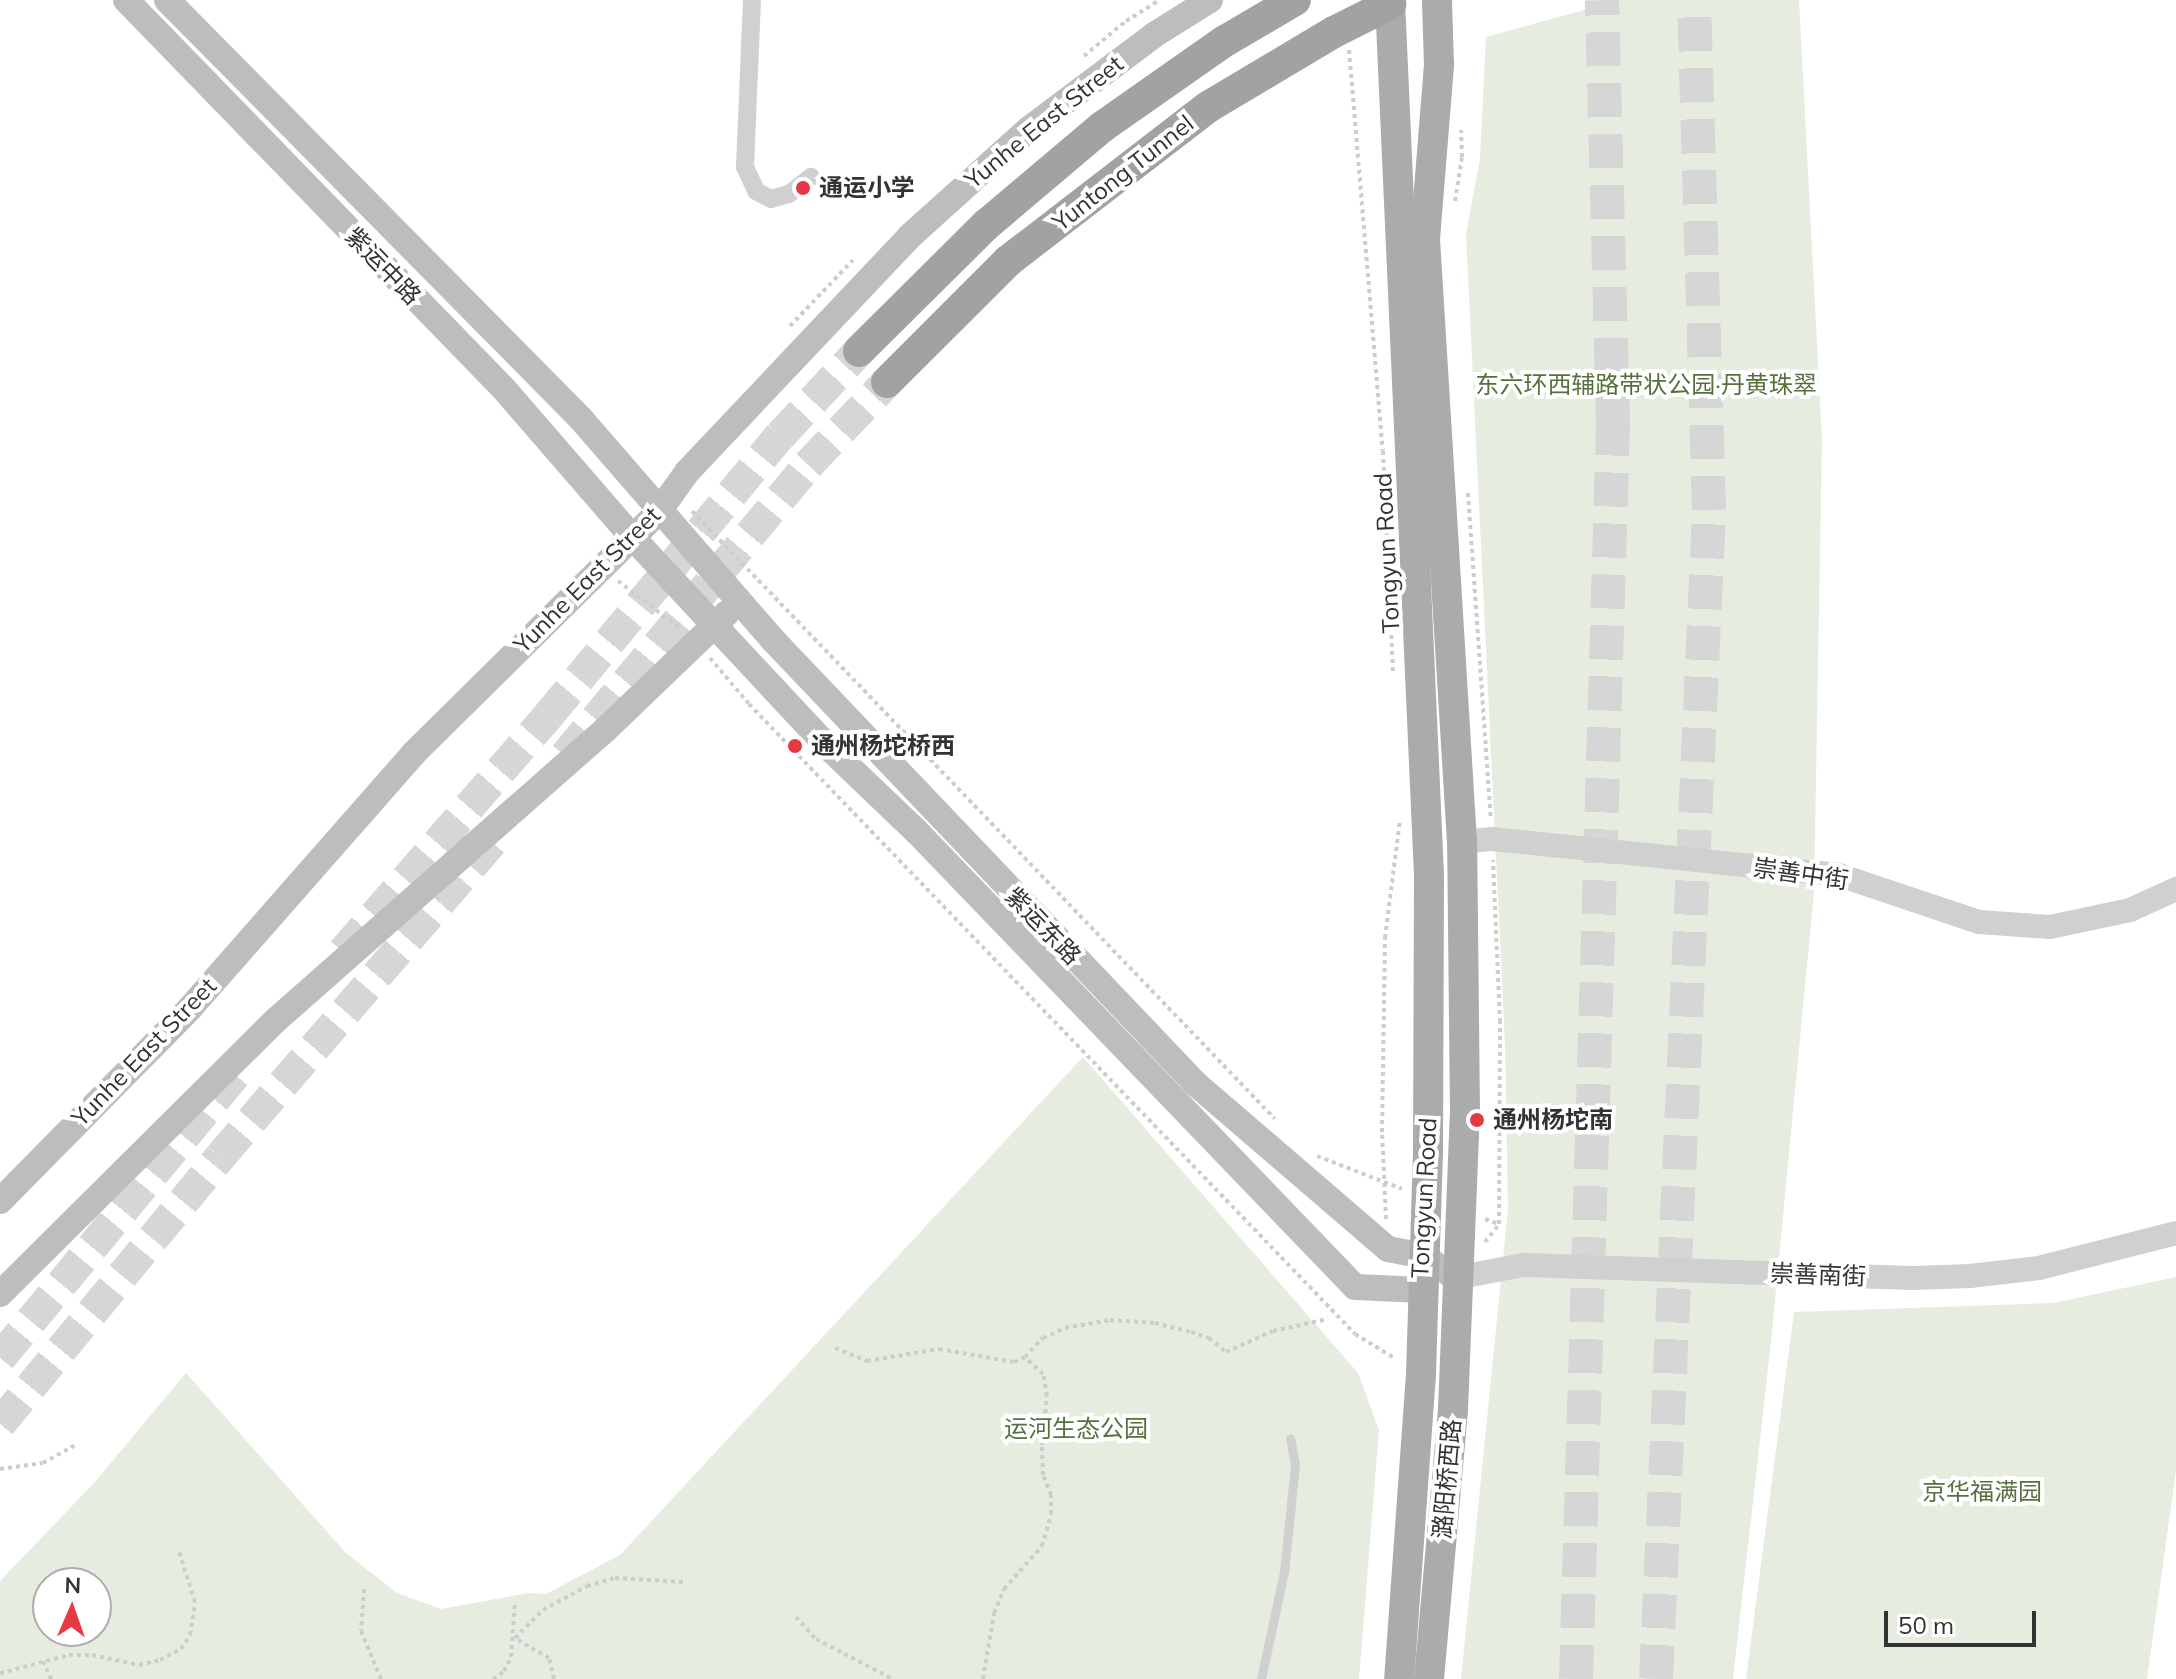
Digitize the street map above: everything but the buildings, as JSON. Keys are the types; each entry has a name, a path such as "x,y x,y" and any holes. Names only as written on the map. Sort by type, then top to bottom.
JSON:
{"highway":[{"name":"Yuntong Tunnel","path":"859,351 986,225 1102,127 1225,41 1295,0"},
{"name":"Yuntong Tunnel","path":"887,382 1008,261 1208,107 1392,1"}],"main road":[{"name":"紫运中路","path":"167,0 581,419 660,510"},
{"name":"Yunhe East Street","path":"0,1201 191,1007 413,754 660,510 687,472 909,237 960,189 1100,74 1210,0"},
{"name":"Tongyun Road","path":"1437,0 1439,65 1425,239 1462,842 1464,1212 1456,1278"},
{"name":"紫运中路","path":"127,1 504,389 633,538"},
{"name":"Tongyun Road","path":"1392,1 1429,874 1426,1198 1422,1290"},
{"name":"紫运东路","path":"660,510 953,833 1196,1084 1388,1249 1423,1256 1456,1278"},
{"name":"紫运东路","path":"633,538 705,633 1355,1287 1422,1290 1456,1278"},
{"path":"0,1294 276,1020 605,730 741,602"},
{"name":"潞阳桥西路","path":"1429,1679 1453,1409 1456,1278"},
{"name":"潞阳桥西路","path":"1399,1679 1421,1374 1422,1290"}],"street":[{"path":"752,0 745,167 756,191 771,199 789,194 811,177"},
{"name":"崇善中街","path":"1462,842 1492,839 1839,875 1979,922 2050,927 2130,910 2176,889"},
{"name":"崇善南街","path":"1456,1278 1523,1265 1913,1278 1970,1276 2039,1268 2176,1233"}],"lane":[{"path":"1261,1679 1284,1572 1295,1465 1290,1438"}],"path":[{"name":"Tongyun Road","path":"1347,26 1383,451 1393,683"},
{"name":"紫运东路","path":"660,510 694,511 798,624 1283,1128"},
{"path":"600,568 705,633 749,704 1355,1334 1421,1374"},
{"name":"Tongyun Road","path":"1388,1249 1384,1183 1385,938 1399,807"},
{"path":"1305,1151 1426,1198"},
{"path":"1464,1212 1499,1224"},
{"path":"835,1348 867,1361 939,1349 1014,1362 1025,1357 1043,1338 1091,1322 1155,1323 1209,1338 1226,1352 1273,1331 1328,1319"},
{"path":"983,1679 994,1613 1004,1589 1042,1546 1051,1514 1051,1495 1043,1475 1042,1445 1047,1396 1043,1374 1025,1357"},
{"path":"0,1469 43,1463 76,1445"},
{"path":"0,1673 43,1661 92,1655 139,1665 160,1660 181,1649 190,1635 195,1602 179,1551"},
{"path":"515,1638 543,1610 587,1586 615,1578 685,1582"},
{"path":"364,1589 361,1631 381,1679"},
{"path":"493,1679 504,1671 515,1638 515,1602"},
{"path":"796,1617 816,1639 893,1679"},
{"path":"515,1638 549,1658 554,1679"},
{"path":"43,1661 51,1679"}],"green space":[{"name":"东六环西辅路带状公园·丹黄珠翠","path":"1620,0 1799,0 1822,439 1814,892 1771,1342 1733,1679 1461,1679 1508,1209 1505,1044 1466,234 1480,159 1486,37"},
{"name":"运河生态公园","path":"1083,1057 1358,1373 1379,1430 1359,1679 0,1679 0,1581 93,1484 186,1373 345,1552 397,1593 441,1609 529,1593 546,1594 620,1555"},
{"name":"京华福满园","path":"2176,1277 2176,1471 2147,1679 1746,1679 1794,1312 2053,1303"}],"tunnel":[{"path":"1576,1679 1613,423 1602,0"},
{"path":"1656,1679 1709,510 1694,0"},
{"path":"343,952 548,716 780,436 859,351"},
{"path":"565,756 808,465 887,382"},
{"path":"0,1424 220,1157 499,834"},
{"path":"0,1358 236,1074"}],"place":[{"name":"通运小学","path":"803,188"},
{"name":"通州杨坨桥西","path":"795,746"},
{"name":"通州杨坨南","path":"1477,1120"}]}
